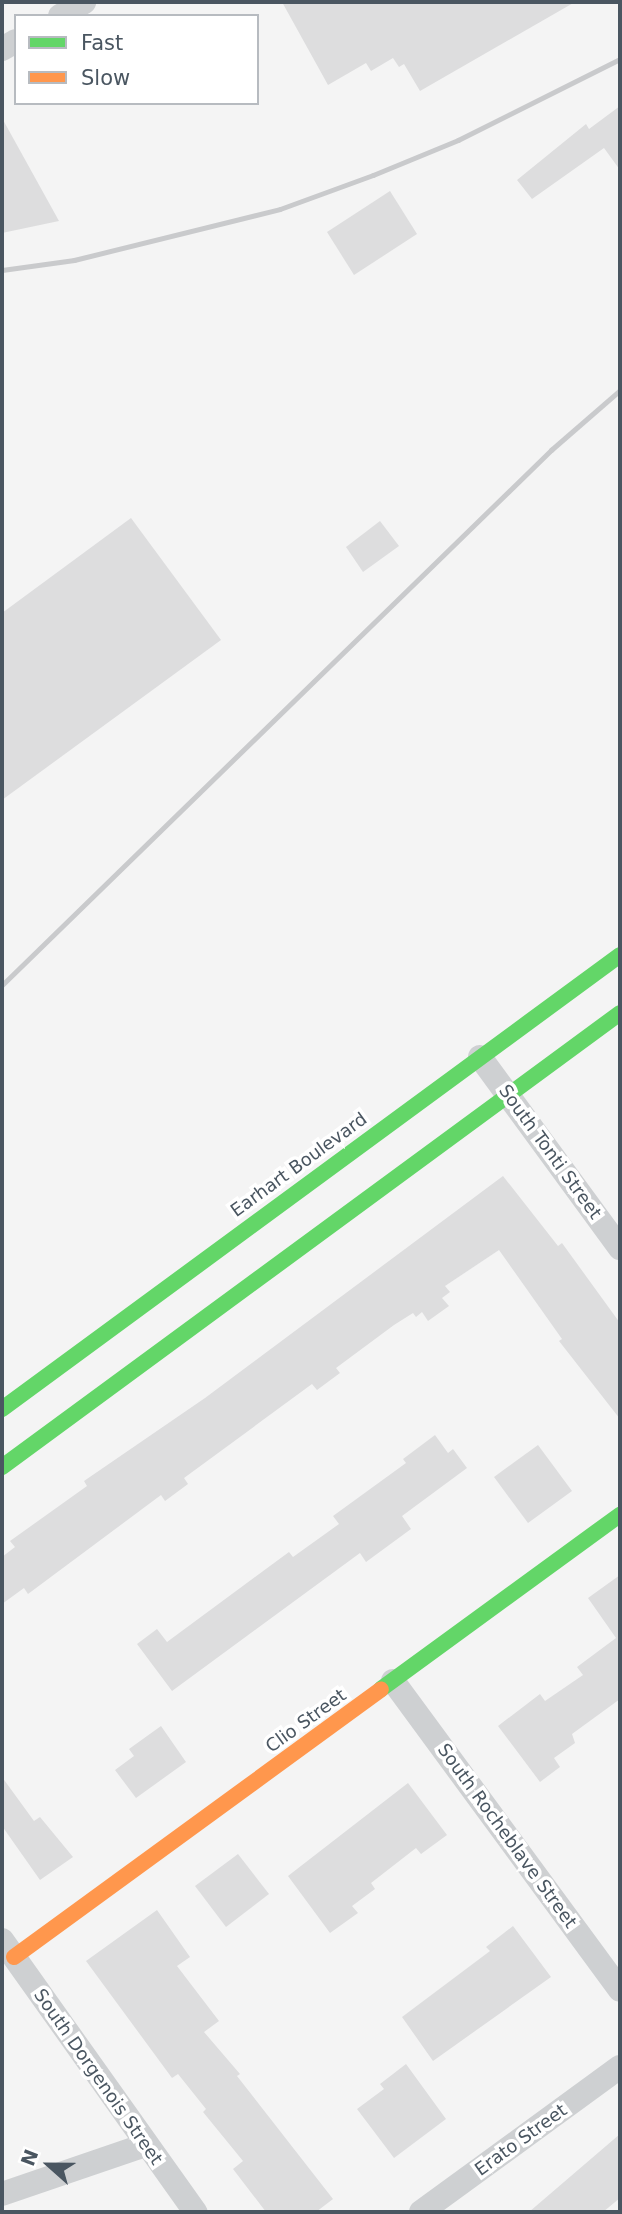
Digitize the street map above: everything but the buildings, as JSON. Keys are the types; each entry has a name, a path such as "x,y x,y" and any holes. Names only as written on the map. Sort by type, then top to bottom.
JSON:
{"main road":[{"name":"Earhart Boulevard","path":"2,1409 620,954"},
{"path":"2,1467 141,1348 508,1095 620,1013"},
{"path":"122,1319 141,1348"},
{"name":"Clio Street","path":"8,1949 393,1681 620,1515"}],"street":[{"path":"63,14 84,2"},
{"name":"South Tonti Street","path":"480,1057 620,1248"},
{"name":"South Rocheblave Street","path":"393,1681 620,1990"},
{"name":"South Dorgenois Street","path":"8,1949 195,2212"},
{"name":"Erato Street","path":"421,2212 620,2067"},
{"path":"2,2194 145,2145"}],"railway":[{"path":"2,270 74,260 280,209 458,140 620,59"},
{"path":"2,985 551,450 620,390"}],"traffic: fast":[{"path":"2,1409 620,955"},
{"path":"2,1467 620,1013"},
{"path":"381,1689 620,1515"}],"traffic: slow":[{"path":"14,1957 381,1689"}]}
